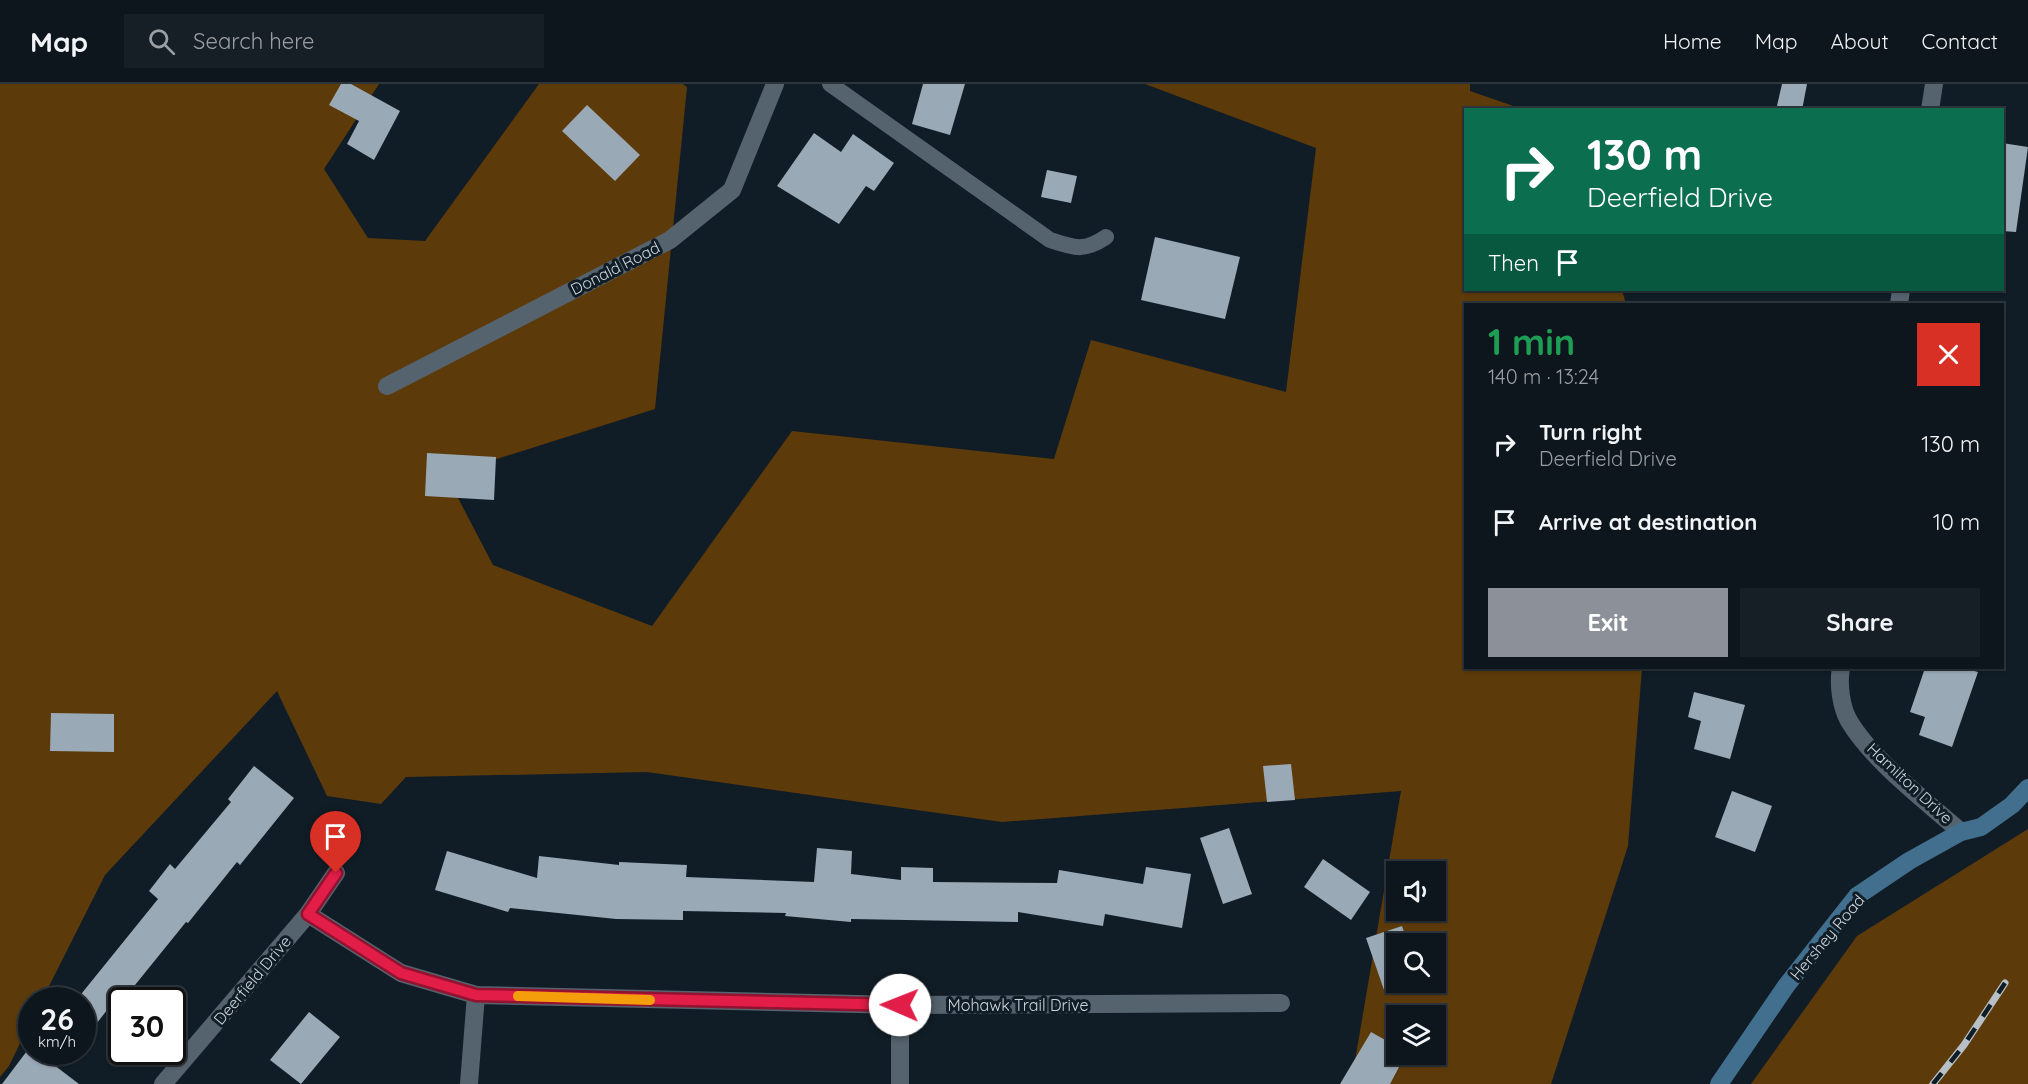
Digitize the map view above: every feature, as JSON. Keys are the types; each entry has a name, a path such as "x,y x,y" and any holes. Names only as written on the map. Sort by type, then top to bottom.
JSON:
{"street":[{"name":"Donald Road","path":"387,386 670,240 732,190 775,84"},
{"path":"1930,108 1934,84"},
{"name":"Hamilton Drive","path":"1841,669 1839,682 1849,720 1878,757 1961,832"},
{"name":"Hershey Road","path":"1719,1084 1786,986 1857,896 1909,861 1961,832 1981,827 2012,805 2028,788"},
{"name":"Deerfield Drive","path":"163,1084 308,914 336,873"},
{"name":"Mohawk Trail Drive","path":"308,914 401,973 476,995 900,1005 1281,1003"},
{"path":"470,1084 476,995"},
{"path":"900,1005 900,1084"}],"lane":[{"path":"830,84 1050,240 1074,248 1092,246 1106,237"}],"shaded area":[{"path":"0,84 379,84 324,169 368,238 425,241 539,84 683,84 687,87 655,409 446,475 493,565 652,626 792,431 1054,459 1091,340 1286,392 1316,148 1145,84 1470,84 1470,91 1519,108 1464,108 1464,291 1622,291 1626,303 1464,303 1464,669 1642,669 1628,846 1551,1084 1351,1084 1386,879 1386,921 1446,921 1446,861 1389,861 1401,791 1002,822 647,772 406,777 381,804 327,796 277,691 105,875 49,987 18,987 18,1048 9,1066 0,1077"},
{"path":"2028,829 2028,1084 1751,1084 1857,936"}],"building":[{"path":"341,84 351,84 400,111 374,160 347,144 359,121 329,105"},
{"path":"923,84 965,84 950,135 912,124"},
{"path":"1782,84 1807,84 1802,108 1776,108"},
{"path":"587,105 640,155 615,181 562,131"},
{"path":"814,133 841,152 853,134 894,163 874,191 866,186 839,224 777,186"},
{"path":"2004,143 2028,147 2016,232 2004,231"},
{"path":"1047,170 1077,176 1071,203 1041,197"},
{"path":"1155,237 1240,257 1225,319 1141,300"},
{"path":"427,453 496,457 494,500 425,496"},
{"path":"1925,669 1968,669 1978,672 1952,747 1919,735 1925,717 1910,712"},
{"path":"1694,692 1745,705 1730,759 1694,749 1701,721 1688,717"},
{"path":"51,713 114,714 114,752 50,751"},
{"path":"1291,764 1295,800 1267,802 1263,766"},
{"path":"254,766 294,798 240,865 237,862 133,987 108,987 108,1009 96,1024 96,987 87,987 158,899 149,891 170,864 175,869 231,802 228,799"},
{"path":"1732,791 1772,806 1755,852 1715,837"},
{"path":"1229,828 1252,894 1223,904 1200,838"},
{"path":"817,848 852,851 851,874 901,880 901,867 933,868 933,882 1057,883 1059,870 1143,884 1146,867 1191,874 1182,928 1105,914 1103,926 1018,912 1018,922 851,919 851,922 785,916 786,913 683,911 683,920 616,919 510,908 508,912 435,890 447,851 537,878 539,856 619,865 619,862 687,865 686,877 814,882"},
{"path":"1323,859 1370,892 1351,920 1304,887"},
{"path":"1402,926 1404,933 1386,933 1386,989 1384,990 1366,938"},
{"path":"309,1012 340,1037 301,1084 270,1060"},
{"path":"1371,1032 1386,1040 1386,1065 1400,1065 1390,1084 1340,1084"},
{"path":"18,1063 18,1065 54,1065 79,1084 2,1084"}],"railway":[{"path":"1933,1084 1964,1045 2005,983"}],"slow traffic":[{"path":"518,996 650,1000"}],"route":[{"path":"336,873 308,914 401,973 476,995 900,1005"}]}
